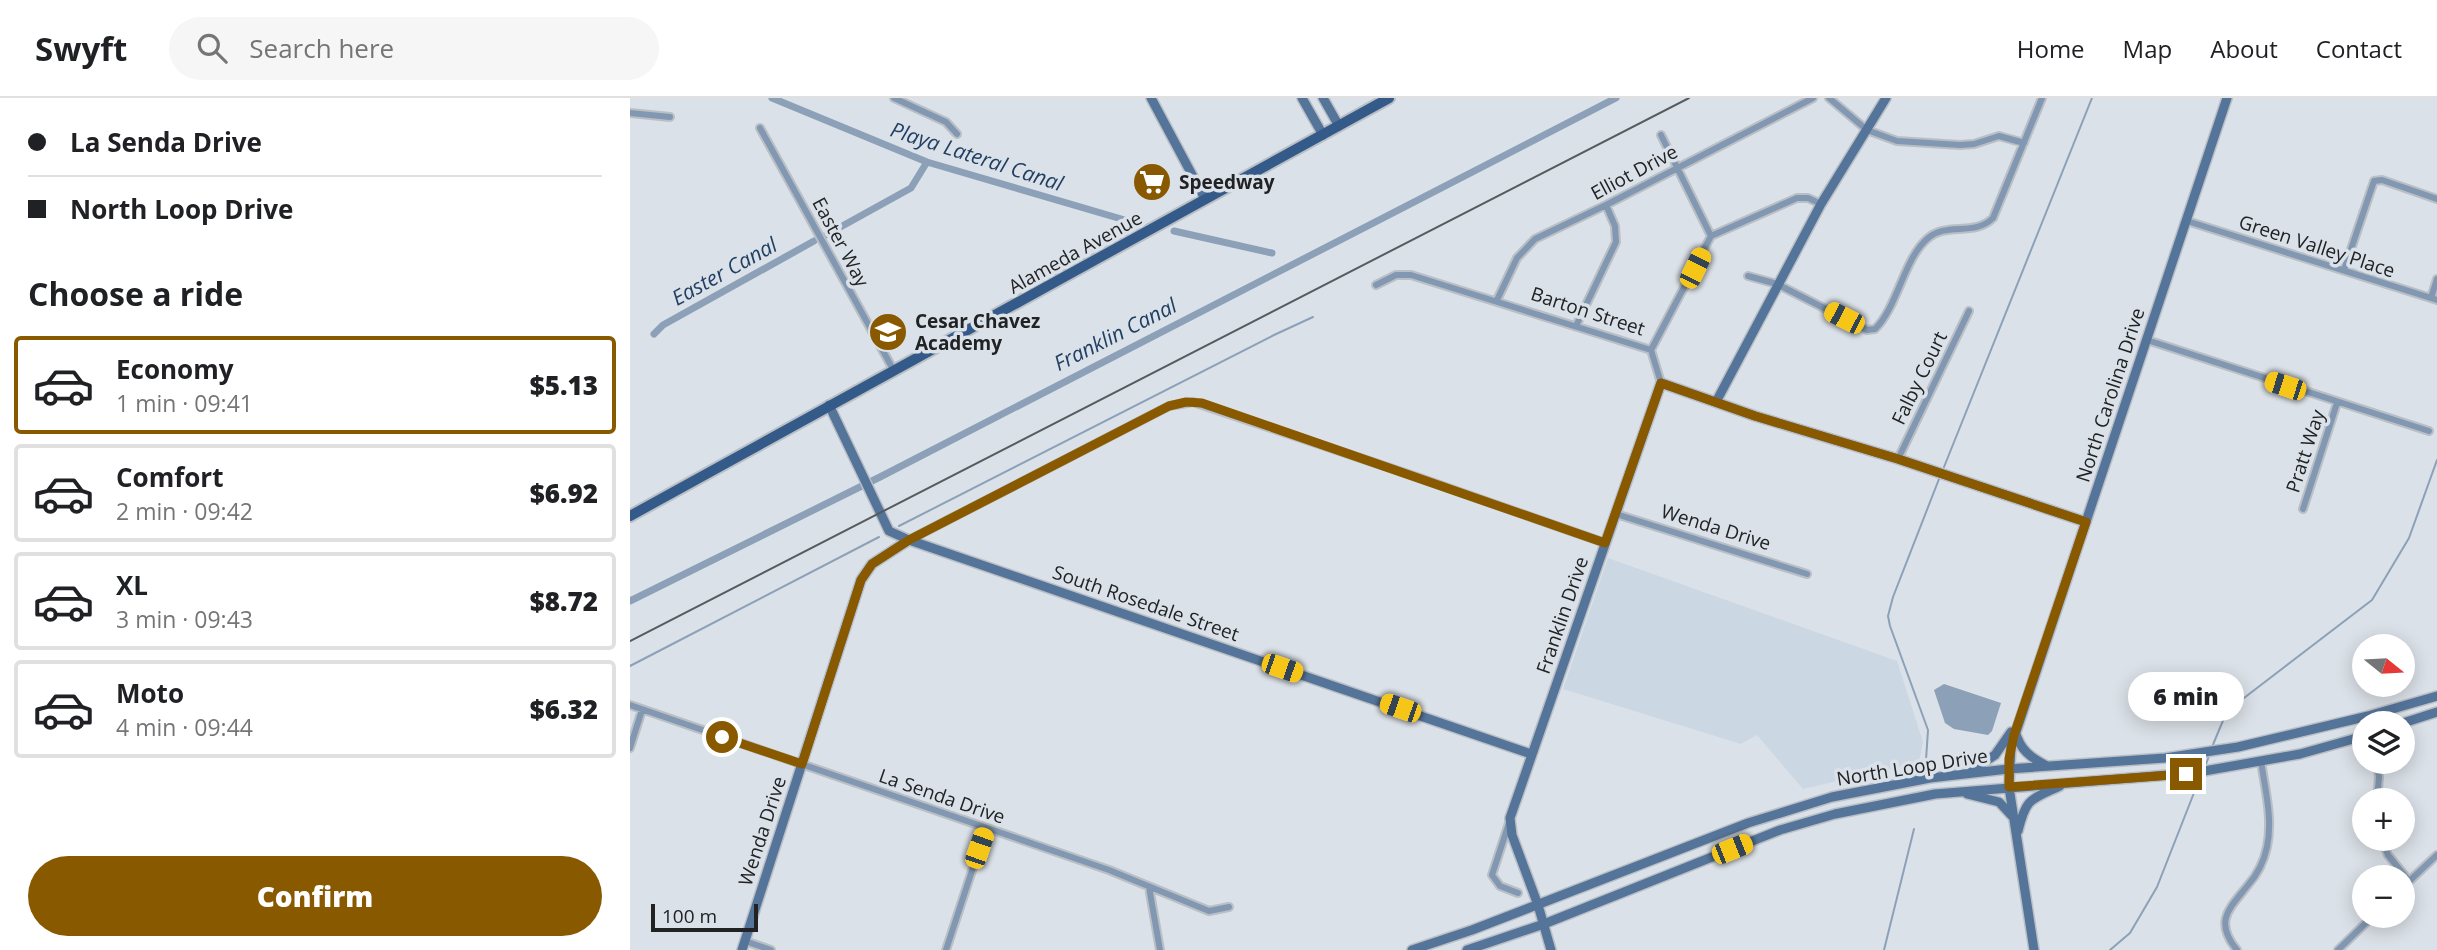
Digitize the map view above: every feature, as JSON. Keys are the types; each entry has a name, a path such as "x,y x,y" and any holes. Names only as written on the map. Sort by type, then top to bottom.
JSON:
{"main road":[{"path":"1151,98 1205,199"},
{"path":"1302,98 1323,135"},
{"path":"1323,98 1339,126"},
{"name":"Alameda Avenue","path":"630,516 1389,98"},
{"path":"1716,402 1821,204 1886,98"},
{"name":"North Carolina Drive","path":"2034,950 2009,787 2008,769 2017,726 2227,98"},
{"path":"1661,383 2086,522"},
{"name":"Franklin Drive","path":"1510,818 1661,383"},
{"path":"829,405 890,531 909,540"},
{"name":"South Rosedale Street","path":"909,540 1531,754"},
{"name":"Wenda Drive","path":"743,946 865,571 909,540"},
{"name":"North Loop Drive","path":"2393,711 2437,696"},
{"path":"2415,719 2437,712"},
{"name":"North Loop Drive","path":"1412,950 1538,905 1681,847 1783,811 1832,797 1930,778 2195,754 2352,723"},
{"path":"2017,726 2018,742 2025,752 2048,766"},
{"path":"1962,775 1980,767 1995,755 2017,726"},
{"name":"North Loop Drive","path":"1467,950 1544,924 1780,830 1835,814 1935,793 2186,774 2300,754 2352,739"},
{"path":"2017,836 2023,809 2027,804 2065,783"},
{"path":"1955,792 1999,802 2014,819"},
{"path":"1832,797 1835,814"},
{"path":"1510,818 1512,835 1538,905 1551,950"}],"street":[{"path":"894,98 946,122 957,134"},
{"name":"Elliot Drive","path":"1497,300 1517,258 1530,243 1813,98"},
{"path":"1829,98 1867,130 1897,141 1959,145 1974,144 1998,136 2024,143"},
{"path":"1748,276 1777,284 1867,330 1875,329 1927,239 1945,230 1979,227 1993,218 2042,98"},
{"path":"630,113 670,117"},
{"name":"Easter Way","path":"760,128 894,371"},
{"path":"1661,135 1711,236"},
{"path":"2344,270 2374,181 2382,180 2437,198"},
{"path":"1651,350 1711,236 1797,198 1808,198 1821,204"},
{"path":"1576,326 1616,242 1615,226 1606,205"},
{"name":"Green Valley Place","path":"2187,221 2434,299"},
{"name":"Barton Street","path":"1376,285 1396,275 1411,275 1651,350 1661,383"},
{"path":"2434,299 2437,279"},
{"name":"Falby Court","path":"1898,459 1969,311"},
{"path":"2147,340 2429,432"},
{"name":"Wenda Drive","path":"909,540 1169,406 1193,402 1605,543"},
{"name":"Pratt Way","path":"2303,509 2337,403"},
{"name":"Wenda Drive","path":"1615,514 1807,574"},
{"name":"La Senda Drive","path":"630,705 1118,873 1212,911 1228,907"},
{"path":"630,748 642,710"},
{"path":"2237,950 2226,930 2227,914 2233,901 2260,867 2267,849 2269,832 2261,761"},
{"name":"Franklin Drive","path":"1510,818 1492,875 1500,886 1518,893"},
{"path":"946,950 986,828"},
{"path":"2415,875 2437,855"},
{"path":"1149,887 1160,950"},
{"path":"2338,950 2361,928"},
{"path":"743,946 771,950"}],"shaded area":[{"path":"1608,558 1897,661 1923,742 1919,762 1803,789 1757,735 1741,744 1563,689"}],"water":[{"path":"1944,684 2001,703 1992,731 1988,735 1954,729 1945,723 1934,690"}],"waterway":[{"name":"Playa Lateral Canal","path":"772,98 927,162 1135,223"},
{"name":"Franklin Canal","path":"630,601 880,477 1616,98"},
{"path":"1944,467 2092,98"},
{"name":"Easter Canal","path":"826,235 911,188 927,162"},
{"name":"Playa Lateral Canal","path":"1174,231 1272,253"},
{"name":"Easter Canal","path":"654,334 663,325 814,241"},
{"path":"899,526 1313,317"},
{"path":"2212,747 2227,711 2372,600 2409,538 2437,460"},
{"path":"1926,760 1928,730 1888,616 1939,479"},
{"path":"630,666 879,537"},
{"path":"2205,767 2209,756"},
{"path":"2110,950 2130,933 2157,887 2201,775"},
{"path":"1884,950 1914,829"}],"railway":[{"path":"630,641 1689,98"}],"place":[{"name":"Speedway","path":"1152,182"},
{"name":"Cesar Chavez Academy","path":"888,332"}],"route":[{"path":"722,737 802,764 861,580 872,564 909,540 1169,406 1186,402 1202,403 1605,543 1661,383 1755,416 1898,459 2086,522 2014,735 2008,769 2009,787 2186,774"}]}
